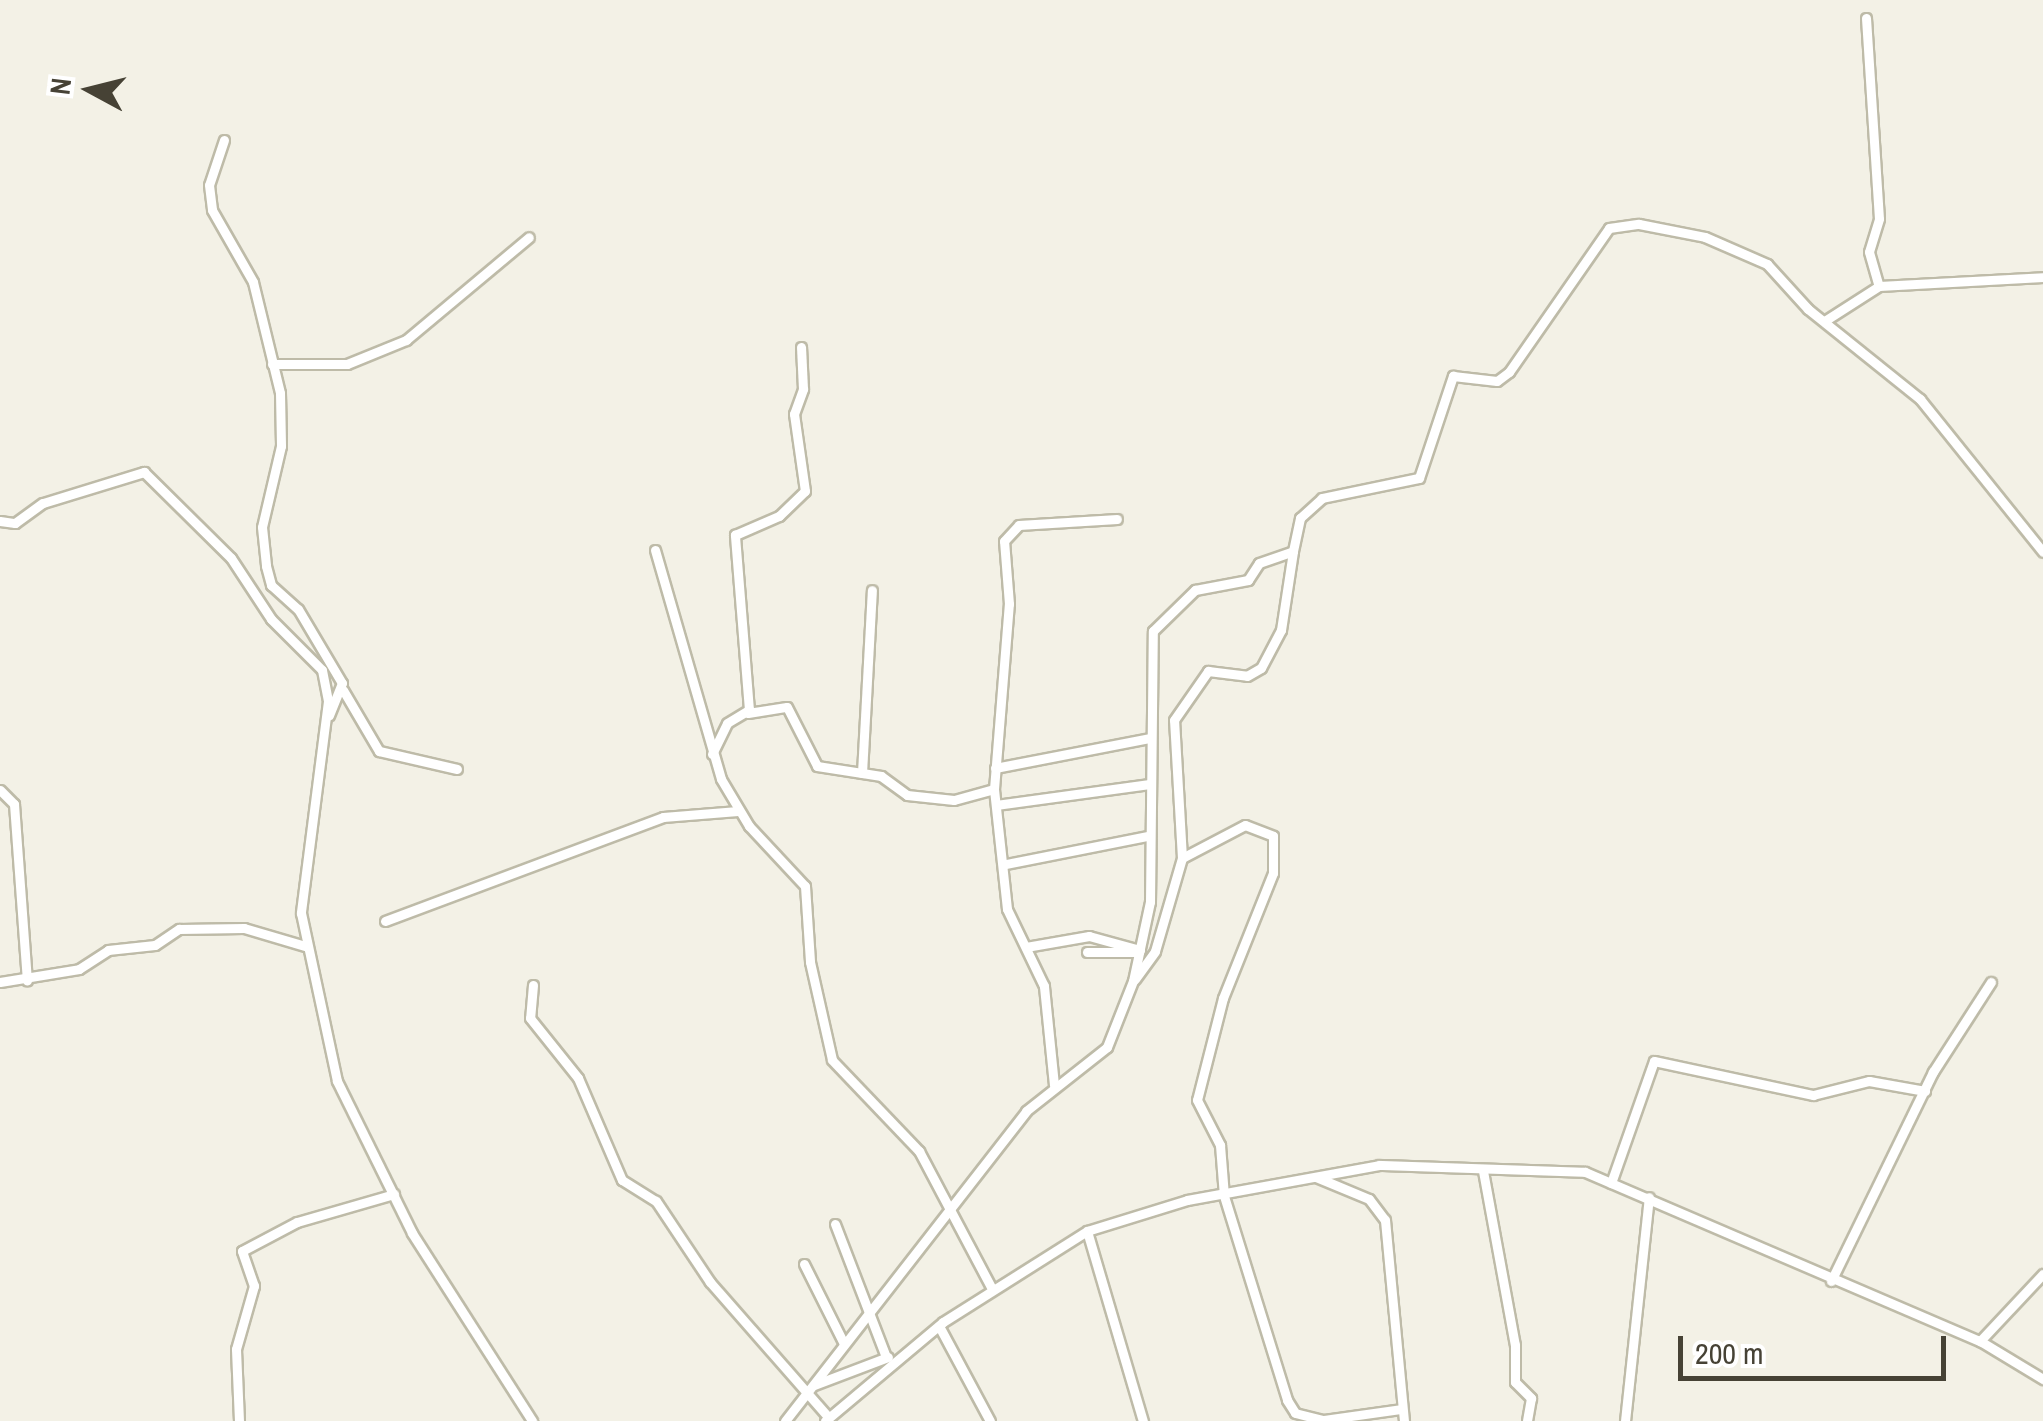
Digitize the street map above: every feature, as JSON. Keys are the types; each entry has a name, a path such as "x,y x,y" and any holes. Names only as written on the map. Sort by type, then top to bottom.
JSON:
{"street":[{"path":"1866,18 1878,219 1869,252 1879,286"},
{"path":"224,140 210,199 253,282 272,364 282,433 262,527 269,579 306,620 378,752 457,768"},
{"path":"784,1421 1054,1084 1103,1053 1134,981 1155,951 1182,858 1174,720 1208,671 1248,676 1264,664 1280,630 1300,518 1322,498 1419,478 1453,376 1503,378 1576,267 1615,224 1738,248 1781,274 1826,320 1920,398 2043,552"},
{"path":"272,364 347,364 406,340 473,292 528,237"},
{"path":"1826,320 1879,286 2043,277"},
{"path":"748,713 734,542 738,531 779,516 805,490 794,414 803,389 802,346"},
{"path":"0,522 15,524 43,503 132,473 150,475 322,670 327,717 303,867 306,946 344,1103 394,1194 532,1421"},
{"path":"1054,1084 1044,986 1009,918 1006,864 994,788 1007,534 1027,524 1116,519"},
{"path":"655,550 712,754 738,812 805,886 810,962 832,1060 910,1139 992,1287"},
{"path":"1134,981 1150,902 1148,642 1159,623 1195,590 1248,580 1260,563 1293,551"},
{"path":"862,773 872,590"},
{"path":"327,717 343,690"},
{"path":"712,754 727,723 748,713 791,708 816,766 862,773 934,800 994,788"},
{"path":"995,768 1149,738"},
{"path":"996,805 1150,784"},
{"path":"0,790 14,804 28,981"},
{"path":"385,921 663,818 738,812"},
{"path":"1182,858 1245,826 1273,836 1269,886 1223,998 1198,1091 1198,1108 1220,1145 1224,1196 1295,1413 1352,1420 1401,1409"},
{"path":"1006,864 1147,836"},
{"path":"0,982 28,981 80,969 108,950 154,945 178,928 244,928 306,946"},
{"path":"1026,947 1089,936 1140,951"},
{"path":"1087,952 1140,951"},
{"path":"1832,1281 1925,1091 1990,982"},
{"path":"533,986 530,1018 578,1078 622,1180 656,1201 676,1238 826,1419 992,1287 1088,1231 1311,1175 1378,1166 1578,1170 1980,1341 2043,1379"},
{"path":"1611,1183 1654,1061 1813,1095 1869,1081 1925,1091"},
{"path":"1482,1171 1515,1345 1515,1382 1532,1398 1527,1421"},
{"path":"1311,1175 1369,1199 1385,1220 1404,1421"},
{"path":"238,1421 236,1349 254,1286 242,1251 296,1222 394,1194"},
{"path":"1625,1421 1648,1197"},
{"path":"835,1224 871,1309 886,1357"},
{"path":"1088,1231 1143,1421"},
{"path":"804,1264 844,1344"},
{"path":"1980,1341 2043,1274"},
{"path":"939,1326 990,1421"},
{"path":"812,1386 910,1350"}]}
